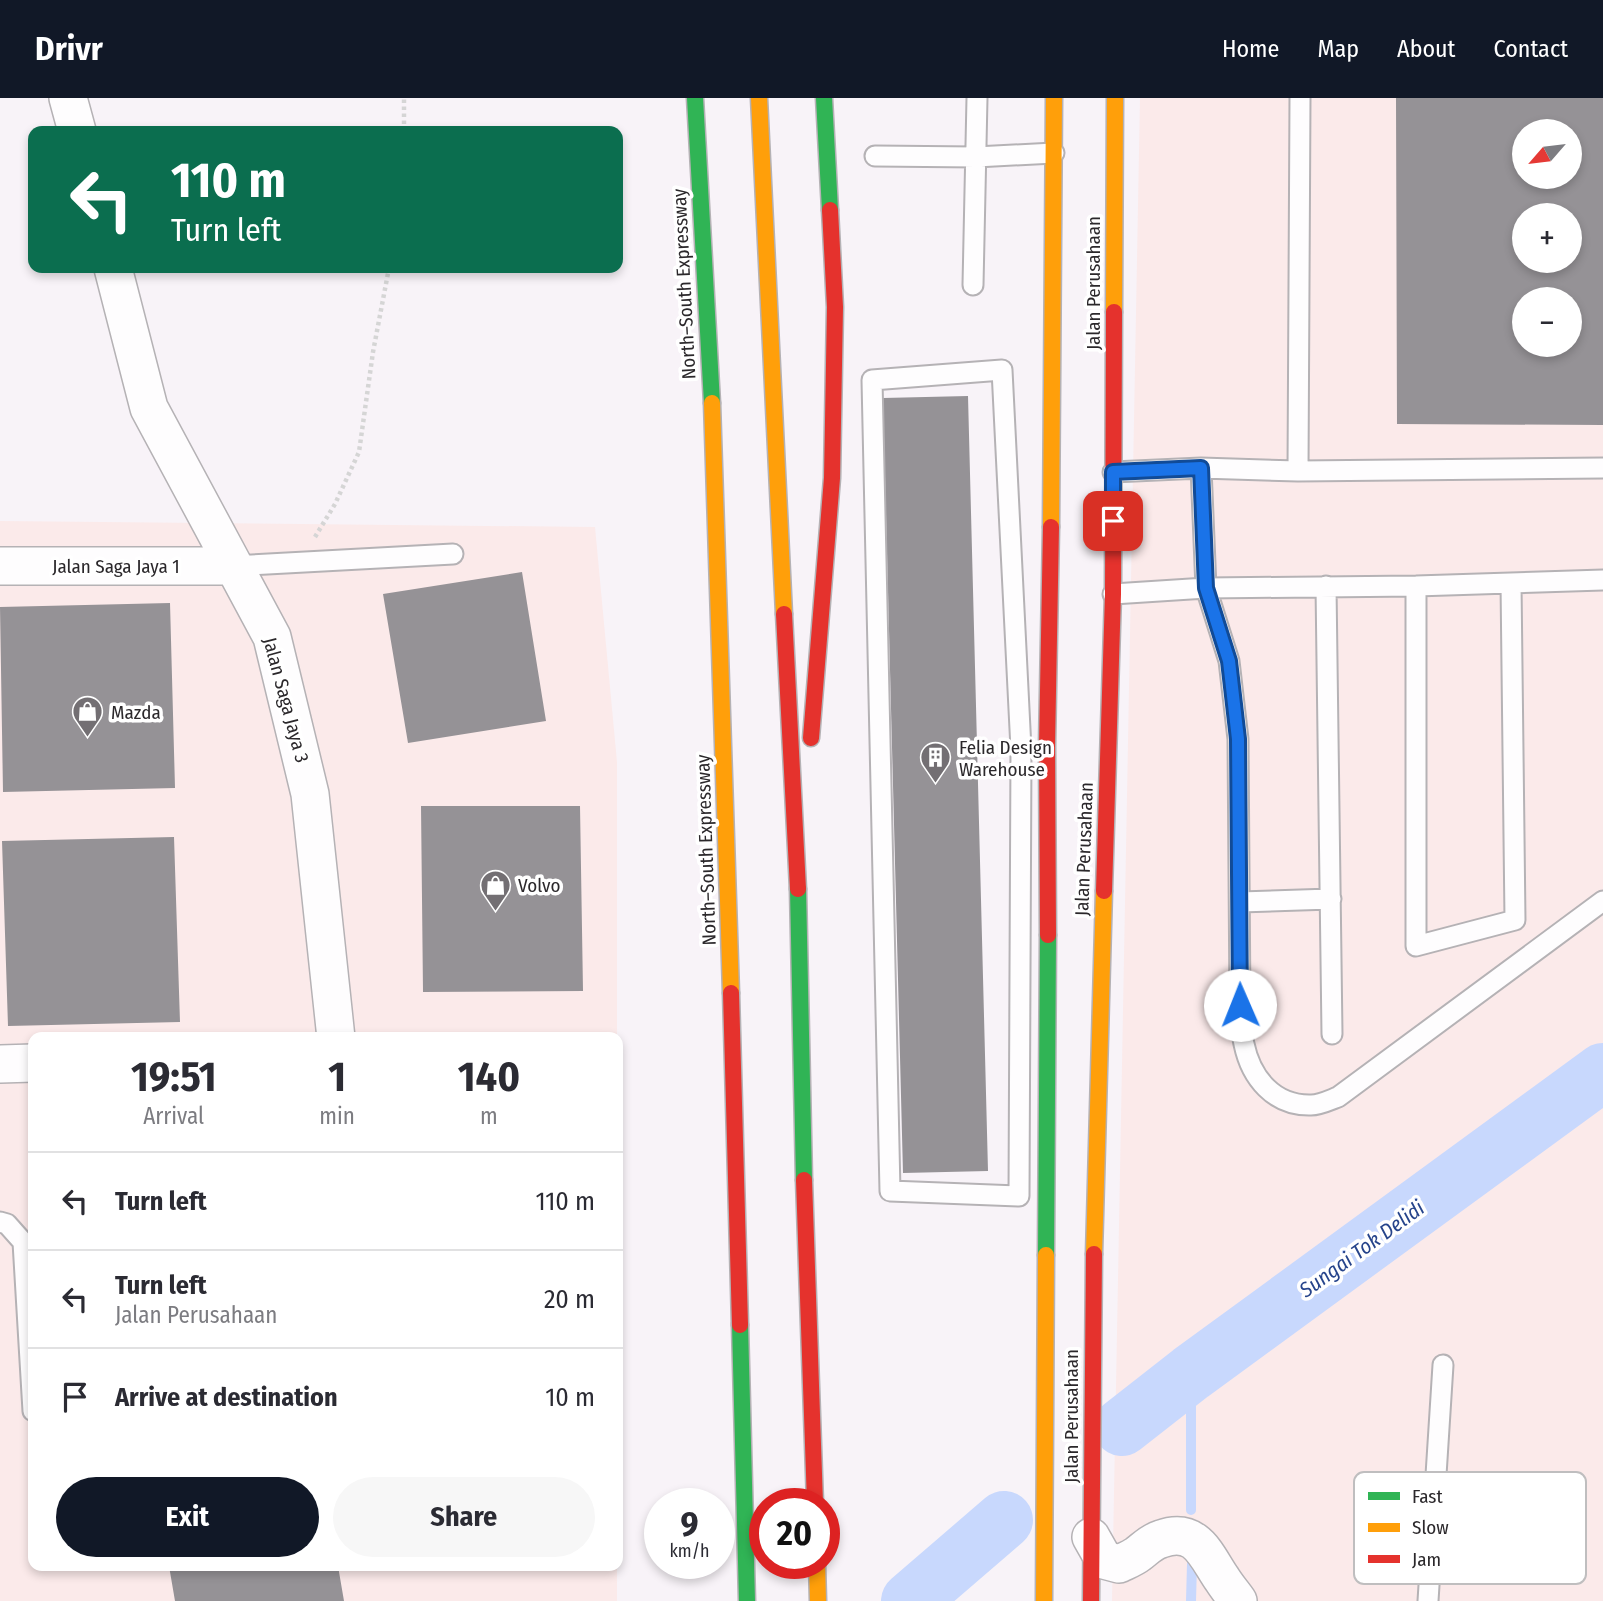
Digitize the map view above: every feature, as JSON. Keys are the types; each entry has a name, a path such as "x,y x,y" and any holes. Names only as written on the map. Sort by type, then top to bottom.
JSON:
{"main road":[{"name":"North–South Expressway","path":"695,98 711,393 722,676 747,1601"},
{"path":"759,98 798,890 814,1488"},
{"path":"798,890 832,478 835,307 824,98"},
{"name":"Jalan Perusahaan","path":"1044,1601 1054,98"},
{"name":"Jalan Perusahaan","path":"1091,1601 1092,1317 1113,594 1115,98"},
{"path":"817,1579 818,1601"}],"street":[{"path":"68,98 76,126"},
{"name":"Jalan Saga Jaya 3","path":"114,273 149,408 272,638 310,794 335,1032"},
{"name":"Jalan Saga Jaya 1","path":"0,566 232,566"},
{"path":"0,1064 28,1063"},
{"path":"1091,1537 1104,1560 1119,1564 1164,1537 1178,1536 1194,1540 1207,1552 1238,1601"}],"lane":[{"path":"974,285 977,98"},
{"path":"1298,471 1300,98"},
{"path":"874,156 976,157 1054,153"},
{"path":"1002,370 1021,748 1019,1196 890,1191 872,380 1002,370"},
{"path":"1113,472 1201,468 1298,471 1603,468"},
{"path":"1201,468 1206,588 1224,642 1234,691 1238,739 1240,1005 1244,1044 1255,1076 1272,1093 1293,1104 1314,1105 1338,1097 1603,901"},
{"path":"232,566 453,554"},
{"path":"1113,594 1206,588 1416,586 1603,580"},
{"path":"1416,586 1416,946 1515,920 1511,583"},
{"path":"1326,586 1332,1034"},
{"path":"1021,748 1048,747"},
{"path":"1240,902 1331,899"},
{"path":"0,1222 7,1224 23,1242 28,1326"},
{"path":"1436,1472 1443,1365"}],"path":[{"path":"404,98 404,126"},
{"path":"298,562 335,504 359,452 373,352 388,273"}],"shaded area":[{"path":"1140,98 1603,98 1603,1601 1112,1601"},
{"path":"0,521 595,527 617,762 617,1032 28,1032 28,1571 617,1571 617,1601 0,1601"}],"building":[{"path":"1396,98 1603,98 1603,425 1397,424"},
{"name":"Felia Design Warehouse","path":"968,396 988,1171 903,1173 883,398"},
{"path":"522,572 546,721 408,743 383,594"},
{"name":"Mazda","path":"170,603 175,788 3,792 0,607"},
{"path":"421,806 580,806 583,991 423,992"},
{"path":"174,837 180,1022 8,1026 2,841"},
{"path":"170,1571 339,1571 344,1601 175,1601"}],"waterway":[{"name":"Sungai Tok Delidi","path":"1122,1427 1191,1373 1603,1072"},
{"path":"1191,1373 1191,1510"},
{"name":"Sungai Tok Delidi","path":"910,1601 1004,1520"},
{"path":"1191,1601 1192,1564"}],"traffic: fast":[{"path":"695,98 712,403"},
{"path":"824,98 830,210"},
{"path":"798,889 804,1180"},
{"path":"1046,1255 1048,935"},
{"path":"740,1325 747,1601"}],"traffic: slow":[{"path":"759,98 784,614"},
{"path":"1051,527 1054,98"},
{"path":"1114,312 1115,98"},
{"path":"712,403 731,993"},
{"path":"1094,1254 1104,891"},
{"path":"1044,1601 1046,1255"},
{"path":"817,1579 818,1601"}],"traffic: jam":[{"path":"811,738 832,478 835,307 830,210"},
{"path":"1104,891 1113,594 1114,312"},
{"path":"1048,935 1047,746 1051,527"},
{"path":"784,614 798,889"},
{"path":"731,993 740,1325"},
{"path":"804,1180 814,1488"},
{"path":"1091,1601 1094,1254"}],"place":[{"name":"Mazda","path":"88,739"},
{"name":"Felia Design Warehouse","path":"936,785"},
{"name":"Volvo","path":"495,912"}],"route":[{"path":"1113,521 1113,472 1201,468 1206,588 1229,661 1238,739 1240,1005"}]}
